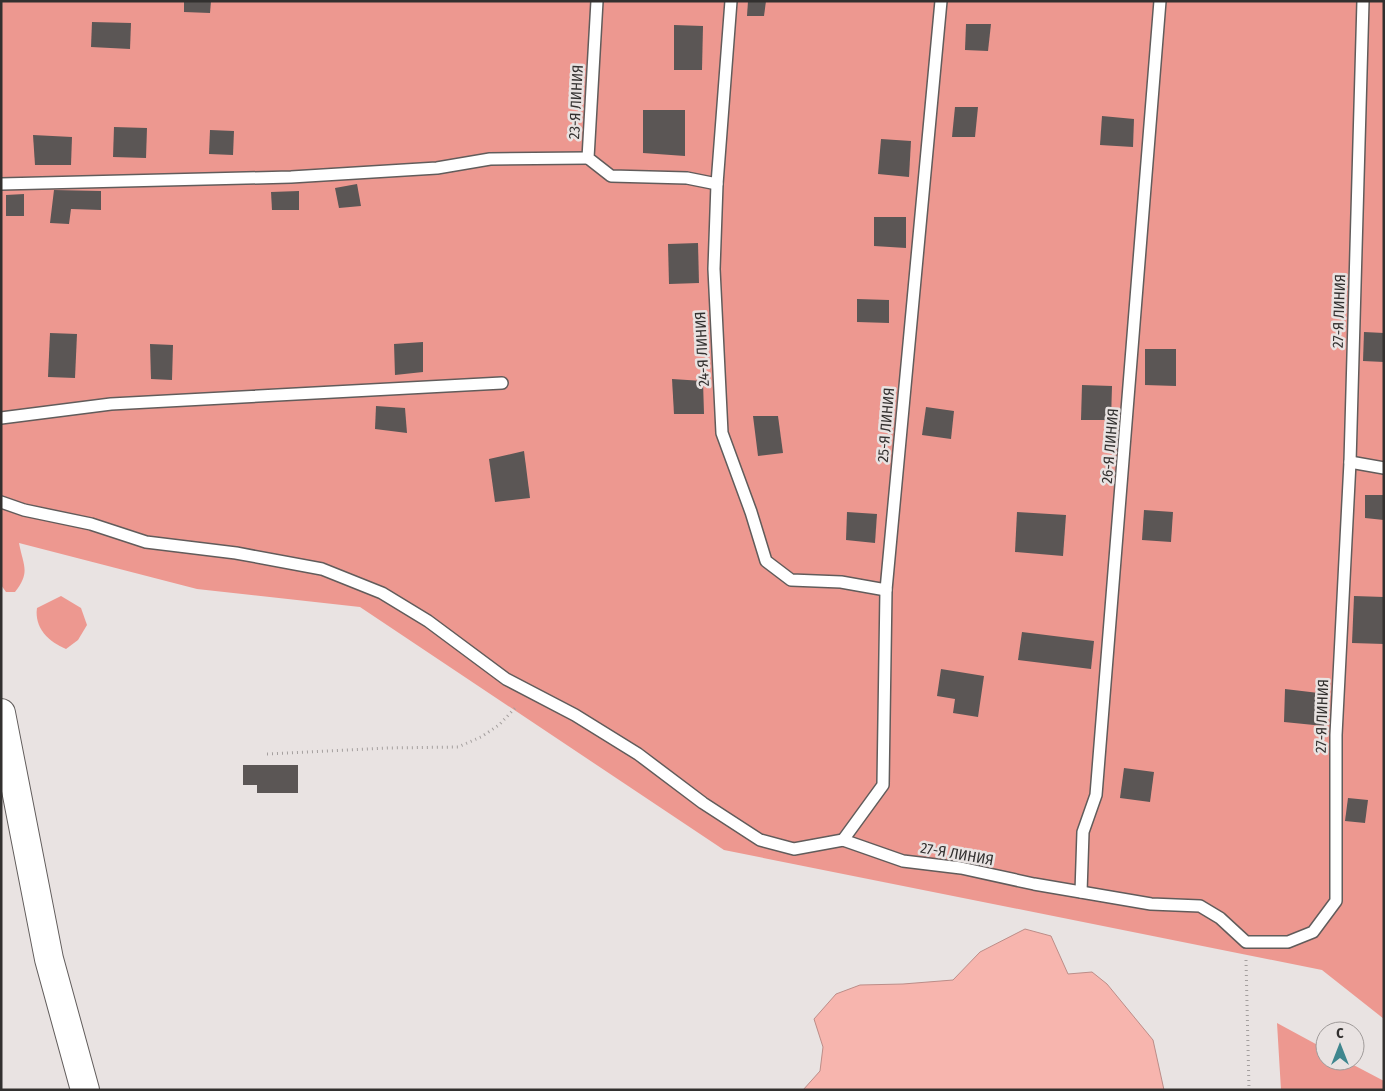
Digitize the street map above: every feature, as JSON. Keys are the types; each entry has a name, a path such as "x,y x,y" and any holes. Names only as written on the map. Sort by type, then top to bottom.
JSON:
{"street":[{"path":"1,713 49,959 85,1090"}],"lane":[{"name":"23-Я ЛИНИЯ","path":"597,1 588,158 611,176 687,178 717,184"},
{"name":"24-Я ЛИНИЯ","path":"731,1 717,184 714,269 722,434 751,512 766,561 791,580 841,582 886,590"},
{"name":"25-Я ЛИНИЯ","path":"843,840 883,785 886,590 941,1"},
{"name":"26-Я ЛИНИЯ","path":"1081,892 1083,832 1096,795 1160,1"},
{"name":"27-Я ЛИНИЯ","path":"843,840 903,860 961,868 1151,904 1200,906 1220,918 1246,942 1288,942 1313,932 1336,901 1336,735 1350,462 1363,1"},
{"path":"1,184 290,178 436,168 490,159 588,158"},
{"path":"1,418 111,404 502,383"},
{"path":"1350,462 1384,468"},
{"path":"1,502 24,510 92,524 146,542 236,553 322,570 382,593 428,621 506,680 575,715 638,754 703,803 760,840 794,849 843,840"}],"path":[{"path":"267,754 387,748 458,747 481,737 499,725 530,692"},
{"path":"1246,942 1249,1090"}],"shaded area":[{"path":"1,1 1384,1 1384,1019 1322,970 724,850 360,607 197,589 19,543 24,568 23,579 15,592 6,592 1,585"},
{"path":"61,596 81,608 87,625 78,640 66,649 44,633 40,628 37,615 37,608"},
{"path":"1025,929 1051,936 1068,974 1092,972 1107,984 1153,1040 1164,1090 803,1090 820,1071 823,1047 814,1019 836,994 860,985 953,980 980,952"},
{"path":"1277,1023 1315,1044 1315,1071 1365,1071 1384,1081 1384,1090 1281,1090"}],"building":[{"path":"184,1 211,1 210,13 184,12"},
{"path":"748,1 766,1 764,16 747,16"},
{"path":"92,22 131,23 130,49 91,47"},
{"path":"966,24 991,24 988,51 965,50"},
{"path":"674,25 703,26 702,70 674,70"},
{"path":"955,107 978,107 975,137 952,137"},
{"path":"643,110 685,110 685,156 643,153"},
{"path":"1102,116 1134,119 1133,147 1100,145"},
{"path":"114,127 147,128 146,158 113,157"},
{"path":"210,130 234,131 233,155 209,154"},
{"path":"33,135 72,137 71,165 35,165"},
{"path":"881,139 911,141 909,177 878,174"},
{"path":"357,184 361,206 339,208 335,188"},
{"path":"54,190 101,191 101,210 71,209 69,224 50,223"},
{"path":"299,191 299,210 272,210 271,192"},
{"path":"24,194 24,216 6,216 6,195"},
{"path":"874,217 906,217 906,248 874,246"},
{"path":"698,243 699,283 669,284 668,244"},
{"path":"857,299 889,300 889,323 857,322"},
{"path":"1364,332 1384,333 1384,362 1363,361"},
{"path":"50,333 77,334 75,378 48,377"},
{"path":"423,342 423,372 395,375 394,344"},
{"path":"150,344 173,345 172,380 151,379"},
{"path":"1145,349 1176,349 1176,386 1145,385"},
{"path":"672,379 703,381 704,414 674,414"},
{"path":"1082,385 1112,386 1111,420 1081,420"},
{"path":"376,406 405,408 407,433 375,429"},
{"path":"926,407 954,411 951,439 922,435"},
{"path":"753,416 778,416 783,453 758,456"},
{"path":"524,451 530,498 495,502 489,459"},
{"path":"1365,495 1384,495 1384,520 1365,518"},
{"path":"1144,510 1173,512 1171,542 1142,540"},
{"path":"847,512 877,514 875,543 846,540"},
{"path":"1017,512 1066,515 1063,556 1015,552"},
{"path":"1354,596 1384,597 1384,644 1352,643"},
{"path":"1022,632 1094,641 1091,669 1018,660"},
{"path":"941,669 984,676 978,717 953,713 955,699 937,696"},
{"path":"1285,689 1327,694 1324,726 1284,722"},
{"path":"243,765 298,765 298,793 257,793 257,785 243,785"},
{"path":"1124,768 1154,772 1150,802 1120,798"},
{"path":"1348,798 1368,800 1365,823 1345,821"}]}
